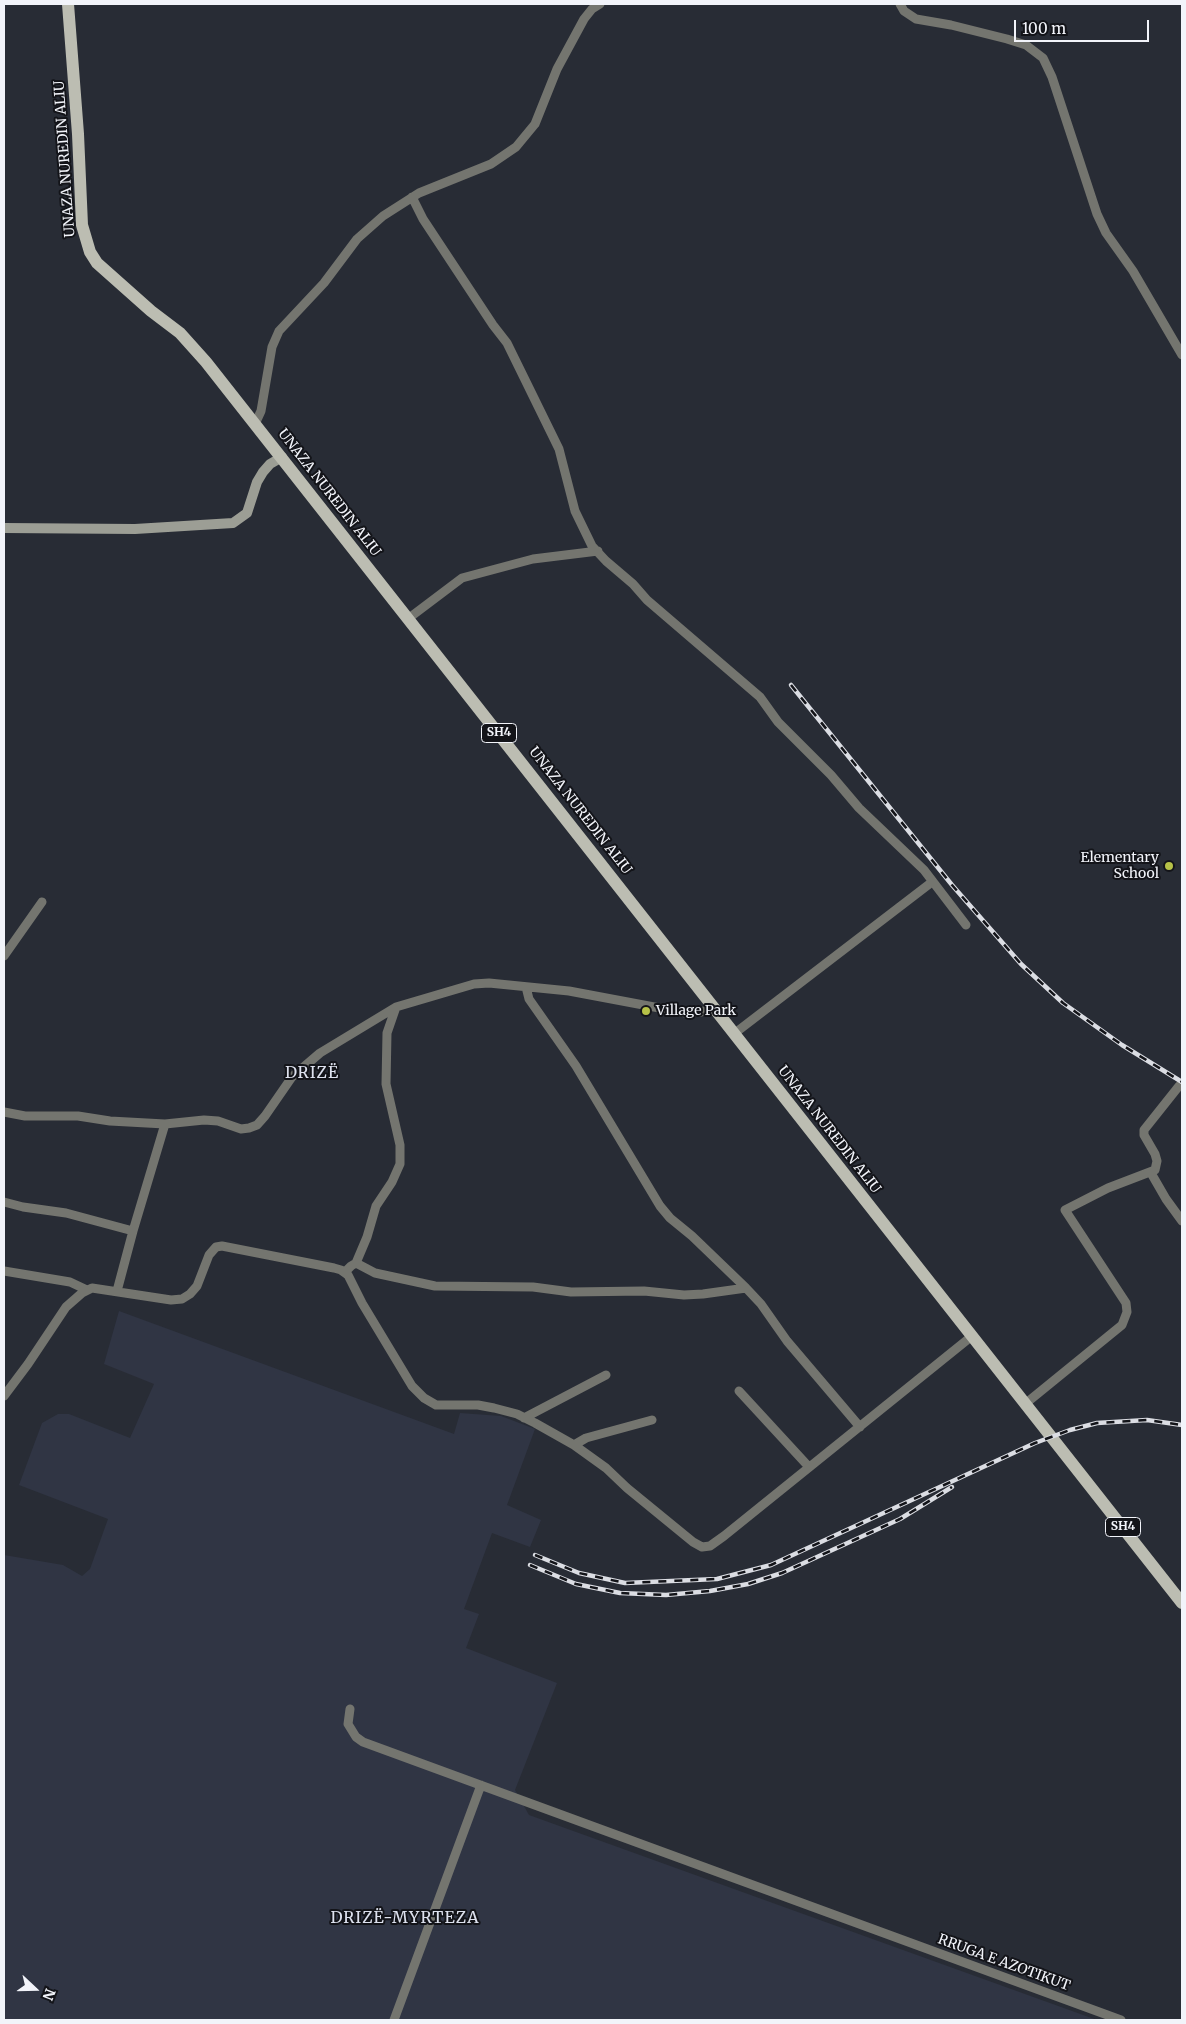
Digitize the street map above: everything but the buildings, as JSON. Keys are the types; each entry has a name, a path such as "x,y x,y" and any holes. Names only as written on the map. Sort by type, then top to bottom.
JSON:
{"main road":[{"name":"UNAZA NUREDIN ALIU","path":"68,4 78,134 82,225 90,252 97,263 192,344 1182,1603"},
{"path":"4,528 135,529 233,524 247,513 257,482 263,472 270,464 282,457"}],"street":[{"path":"255,424 261,411 272,347 279,331 324,282 357,239 383,216 435,185 491,164 516,147 535,124 557,69 584,19 592,9 600,4"},
{"path":"900,4 904,11 916,19 951,25 1007,39 1026,46 1043,58 1052,77 1097,214 1106,233 1133,272 1182,355"},
{"path":"412,197 493,325 507,343 559,449 574,511 588,540 648,600 760,697 778,722 831,775 859,808 913,858 966,925"},
{"path":"409,618 462,578 533,560 598,551"},
{"path":"735,1033 932,882"},
{"path":"4,956 42,902"},
{"path":"4,1112 25,1116 78,1116 110,1121 165,1124 204,1120 218,1121 241,1129 257,1125 292,1077 306,1063 396,1008 474,984 526,987 596,995 686,1013 701,1012 715,1007"},
{"path":"526,987 529,999 576,1066 660,1206 670,1218 692,1236 746,1288 787,1341 860,1427"},
{"path":"345,1272 356,1263 368,1237 376,1206 392,1182 400,1164 398,1136 386,1084 387,1033 396,1008"},
{"path":"1025,1404 1122,1325 1127,1312 1126,1304 1065,1210 1129,1179 1151,1173 1154,1170 1157,1161 1144,1135 1144,1130 1179,1086"},
{"path":"117,1291 132,1231 165,1124"},
{"path":"1151,1173 1182,1222"},
{"path":"4,1202 23,1207 66,1213 132,1231"},
{"path":"4,1396 66,1307 76,1297 88,1290 99,1288 171,1300 182,1299 197,1286 209,1255 216,1247 222,1246 345,1272 412,1386 424,1398 436,1405 478,1406 506,1411 524,1418 574,1445 606,1468 627,1488 693,1542 702,1547 710,1546 724,1536 972,1336"},
{"path":"356,1263 375,1273 435,1286 532,1287 571,1292 635,1291 684,1294 703,1294 746,1288"},
{"path":"4,1271 70,1282 88,1290"},
{"path":"524,1418 606,1375"},
{"path":"739,1391 809,1467"},
{"path":"574,1445 586,1438 652,1420"},
{"name":"RRUGA E AZOTIKUT","path":"350,1709 348,1724 356,1738 363,1742 1121,2020"},
{"path":"394,2020 481,1785"}],"shaded area":[{"path":"119,1311 454,1434 460,1413 501,1416 535,1429 507,1505 541,1520 530,1547 492,1533 464,1609 479,1614 466,1648 557,1683 515,1790 529,1815 1097,2020 4,2020 4,1555 63,1565 82,1576 90,1569 108,1519 19,1485 42,1423 58,1414 69,1414 130,1438 154,1384 104,1364"}],"railway":[{"path":"791,685 952,885 1021,964 1063,1003 1122,1045 1182,1082"},
{"path":"535,1555 579,1573 625,1583 717,1579 771,1565 1035,1443 1070,1430 1097,1423 1147,1420 1182,1425"},
{"path":"530,1565 576,1584 620,1593 666,1595 710,1591 748,1584 782,1573 900,1519 952,1487"}],"place":[{"name":"Elementary School","path":"1169,866"},
{"name":"Village Park","path":"646,1011"}],"district":[{"name":"DRIZË","path":"312,1073"},
{"name":"DRIZË-MYRTEZA","path":"405,1918"}]}
